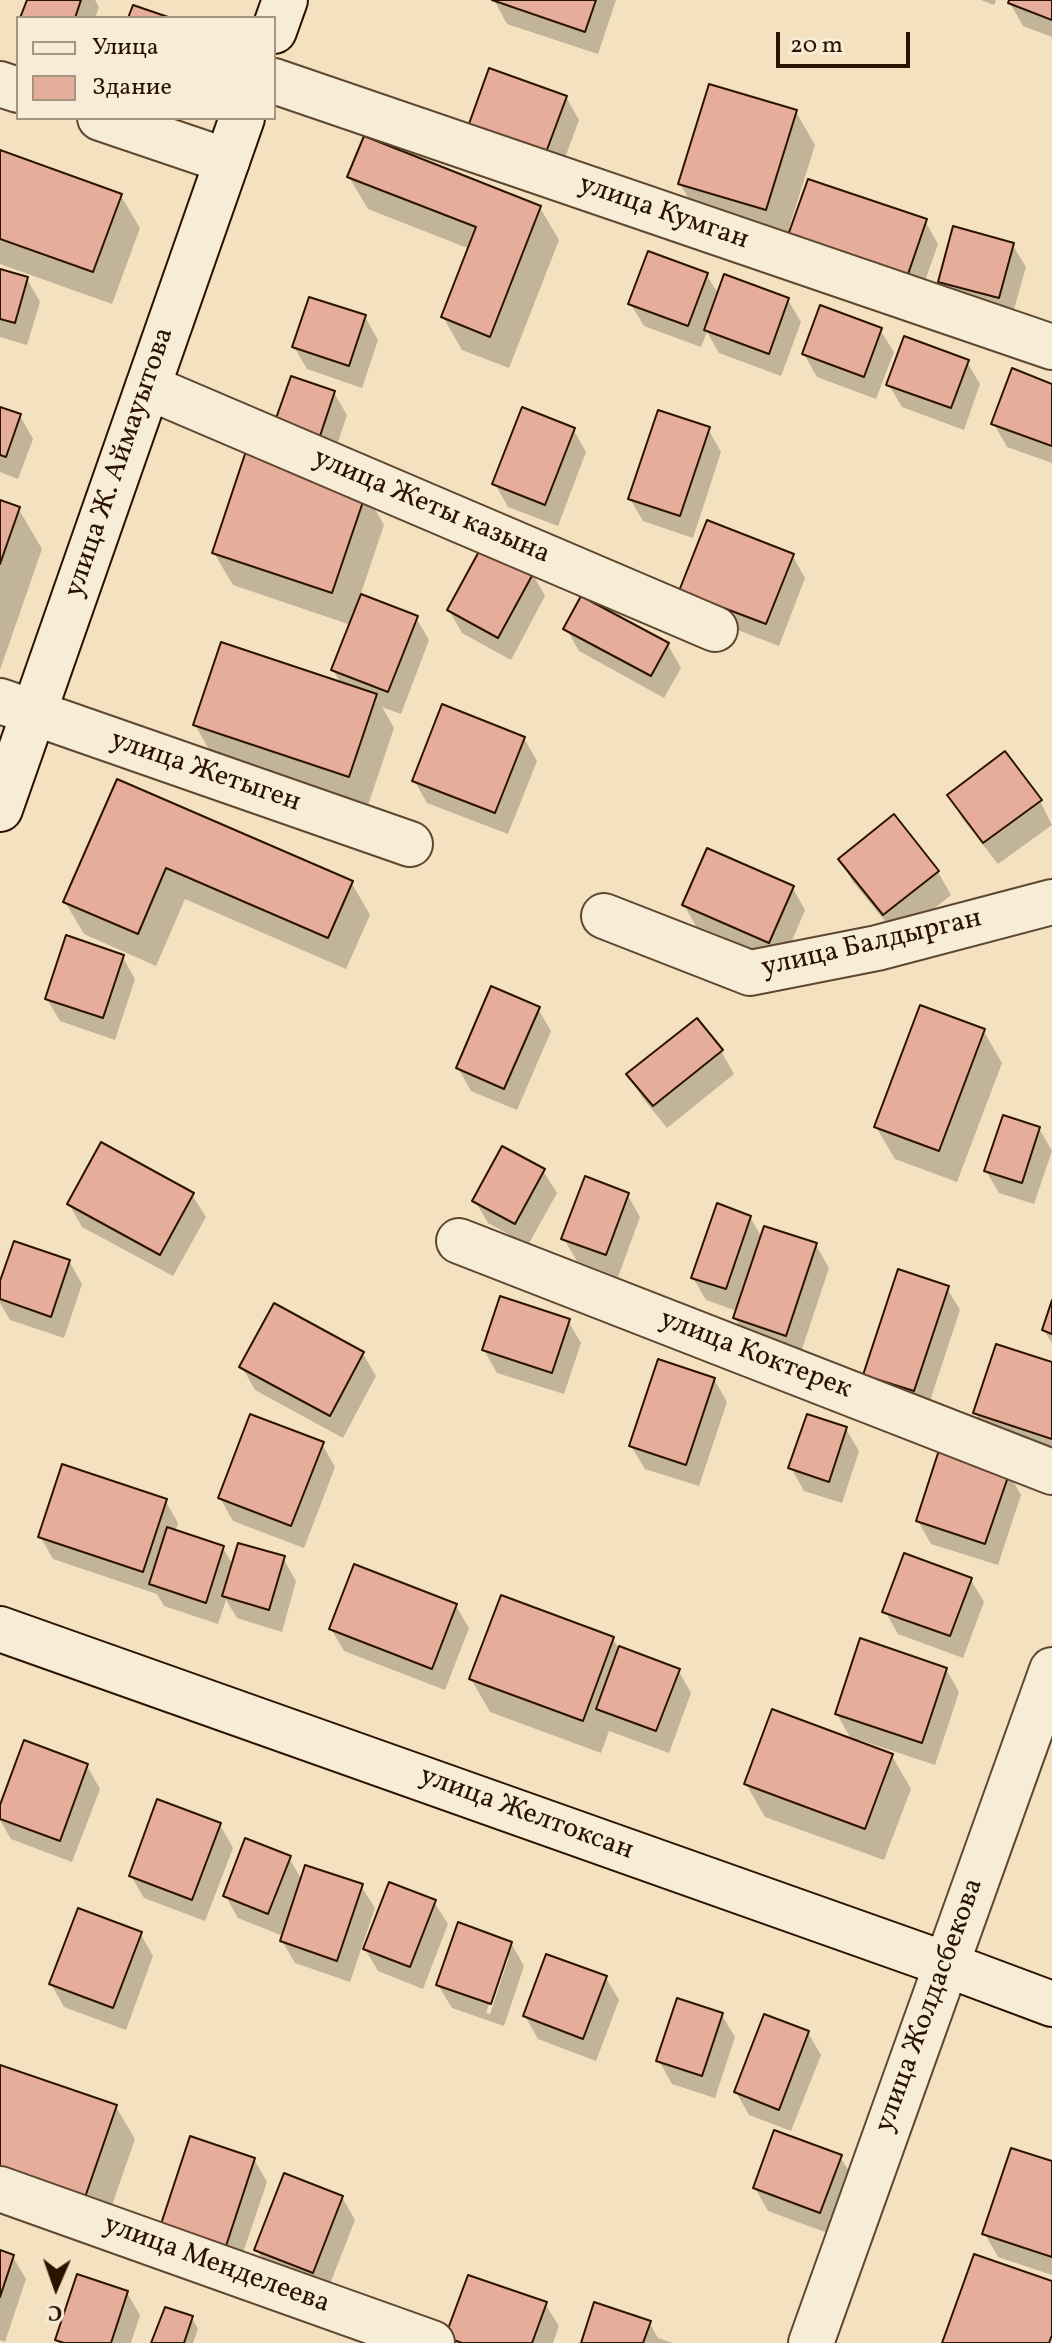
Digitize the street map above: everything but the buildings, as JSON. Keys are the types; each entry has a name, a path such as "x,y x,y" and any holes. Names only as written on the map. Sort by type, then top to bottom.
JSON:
{"street":[{"path":"276,25 285,0"},
{"name":"улица Кумган","path":"276,82 1052,347"},
{"path":"106,120 227,161"},
{"name":"улица Ж. Аймауытова","path":"0,809 17,707 148,387 241,120"},
{"name":"улица Жеты казына","path":"148,387 715,629"},
{"name":"улица Жетыген","path":"17,707 410,844"},
{"name":"улица Балдырган","path":"604,916 750,973 877,948 1052,902"},
{"name":"улица Коктерек","path":"459,1241 1052,1472"},
{"name":"улица Желтоксан","path":"0,1629 1052,2004"},
{"name":"улица Жолдасбекова","path":"811,2343 1052,1670"},
{"name":"улица Менделеева","path":"0,2189 432,2343"}]}
